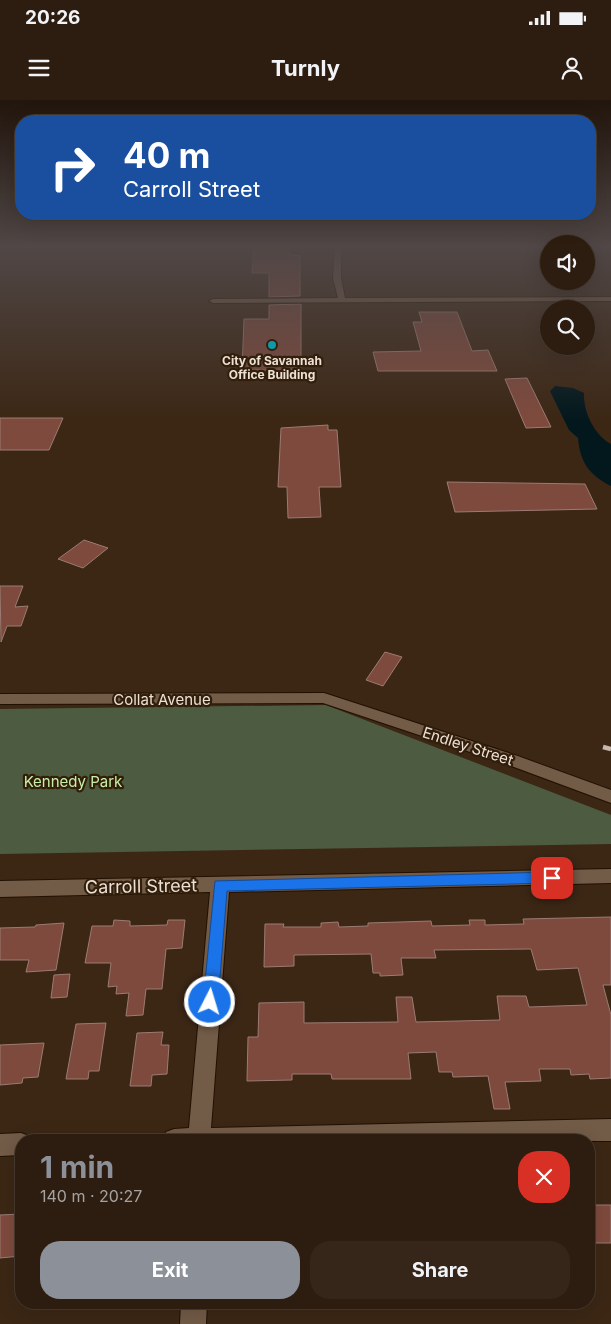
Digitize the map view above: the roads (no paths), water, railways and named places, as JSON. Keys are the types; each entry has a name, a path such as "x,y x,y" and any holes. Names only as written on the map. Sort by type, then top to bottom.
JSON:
{"street":[{"name":"Collat Avenue","path":"0,699 324,698"},
{"name":"Endley Street","path":"324,698 509,759 611,797"},
{"name":"Carroll Street","path":"0,888 611,876"},
{"path":"199,1134 220,885"},
{"path":"446,1134 611,1130"},
{"path":"0,1145 15,1144"},
{"path":"193,1324 194,1309"}],"water":[{"path":"555,386 573,388 584,393 585,407 591,422 599,435 611,444 611,486 603,482 587,467 581,454 578,438 569,430 550,391"}],"railway":[{"path":"603,747 611,749"}],"place":[{"name":"City of Savannah Office Building","path":"272,345"}],"park label":[{"name":"Kennedy Park","path":"73,781"}]}
